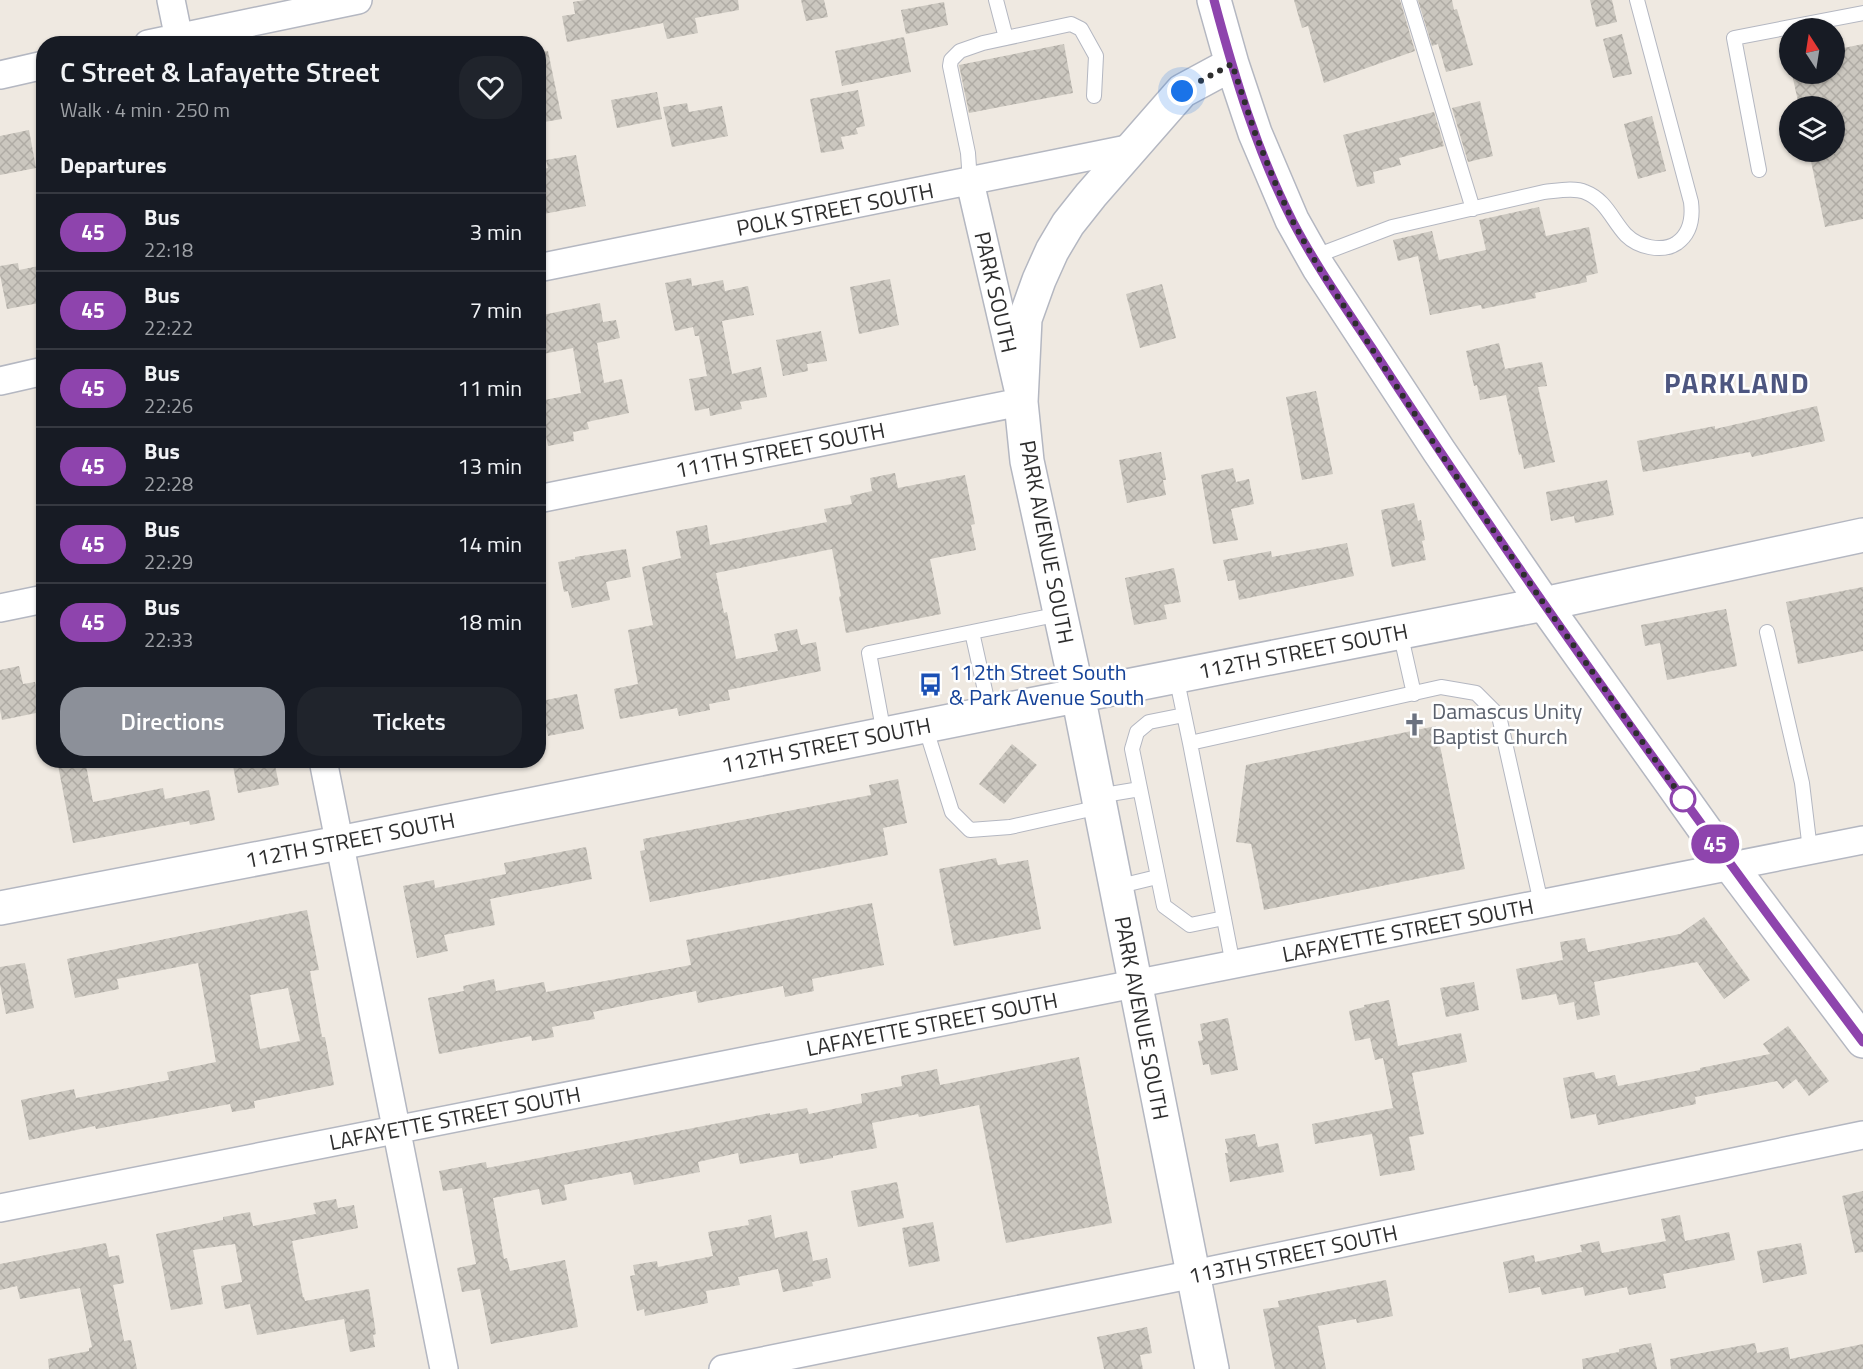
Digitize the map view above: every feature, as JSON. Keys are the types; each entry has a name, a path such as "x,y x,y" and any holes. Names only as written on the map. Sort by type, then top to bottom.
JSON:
{"main road":[{"path":"1214,0 1255,133 1292,220 1313,257 1439,451 1544,604 1730,865 1863,1041"},
{"name":"PARK AVENUE SOUTH","path":"1212,1369 1078,695 1027,461 1021,402 1026,319 1039,280 1068,224 1182,91 1232,64"},
{"name":"112TH STREET SOUTH","path":"0,908 1544,604 1863,535"}],"street":[{"path":"171,0 178,36"},
{"path":"197,36 358,0"},
{"path":"0,75 36,67"},
{"name":"POLK STREET SOUTH","path":"546,266 1132,148"},
{"name":"PARK SOUTH","path":"970,182 1021,402"},
{"path":"0,381 36,374"},
{"name":"111TH STREET SOUTH","path":"546,497 1021,402"},
{"path":"0,608 36,601"},
{"path":"324,768 444,1369"},
{"name":"LAFAYETTE STREET SOUTH","path":"0,1208 1863,840"},
{"name":"113TH STREET SOUTH","path":"723,1369 1863,1135"}],"lane":[{"path":"996,0 1006,38"},
{"path":"1409,0 1473,209"},
{"path":"1313,257 1392,227 1544,192 1585,191 1606,205 1626,235 1639,243 1659,249 1674,245 1685,237 1693,218 1692,202 1637,0"},
{"path":"1759,170 1734,38 1863,13"},
{"path":"970,182 968,153 950,66 951,60 960,51 983,43 1071,24 1081,29 1096,56 1094,96"},
{"path":"884,734 869,653 1060,614"},
{"path":"972,632 990,713"},
{"path":"1400,632 1414,694"},
{"path":"1767,632 1802,783 1810,850"},
{"path":"1176,676 1233,965"},
{"path":"1190,743 1442,687 1476,693 1499,716 1541,903"},
{"path":"1184,715 1149,722 1137,732 1132,749 1157,877 1164,906 1190,925 1224,918"},
{"path":"925,726 952,812 970,830 1010,827 1140,789"},
{"path":"1116,887 1157,877"}],"building":[{"path":"585,0 738,0 739,10 695,18 698,33 667,39 663,23 567,42 562,16 575,14 573,2"},
{"path":"801,0 824,0 828,17 806,21"},
{"path":"1294,0 1400,0 1415,51 1324,83 1308,26 1302,28"},
{"path":"1418,0 1452,0 1454,10 1457,9 1473,65 1446,72 1438,44 1432,46"},
{"path":"1590,0 1612,0 1617,22 1596,27"},
{"path":"944,2 948,25 906,34 901,10"},
{"path":"1622,34 1632,74 1613,78 1603,39"},
{"path":"904,37 911,72 842,86 835,51"},
{"path":"1064,44 1073,93 969,113 959,65"},
{"path":"1863,44 1863,219 1825,227 1811,162 1845,162 1845,96 1797,96 1794,84 1845,84 1845,48"},
{"path":"546,51 548,51 562,119 546,122"},
{"path":"858,90 865,126 856,128 858,134 841,137 844,149 821,153 810,99"},
{"path":"657,92 662,119 617,128 611,100"},
{"path":"1480,101 1493,156 1468,162 1452,108"},
{"path":"687,103 689,112 722,106 728,136 672,147 663,107"},
{"path":"1434,112 1444,146 1399,158 1401,165 1373,172 1375,183 1357,187 1343,135"},
{"path":"1652,116 1666,171 1638,179 1624,124"},
{"path":"29,130 36,168 0,175 0,136"},
{"path":"576,155 586,206 546,214 546,168 548,168 546,160"},
{"path":"1539,207 1546,236 1589,227 1598,273 1586,276 1587,282 1535,293 1536,298 1482,309 1481,305 1430,315 1418,256 1398,261 1393,240 1432,231 1439,260 1486,250 1479,220"},
{"path":"18,263 19,270 36,267 36,304 7,309 0,266"},
{"path":"691,278 692,286 723,280 725,291 748,286 754,315 722,321 732,374 761,367 767,397 740,402 742,409 710,416 709,408 695,411 689,379 707,376 699,336 695,336 693,327 675,331 665,283"},
{"path":"890,279 899,325 859,334 850,287"},
{"path":"1162,284 1176,338 1140,348 1126,294"},
{"path":"600,303 603,322 616,320 620,338 597,343 604,383 622,379 629,413 587,422 589,429 573,432 574,441 548,446 546,400 581,393 573,348 546,353 546,314"},
{"path":"821,331 827,361 807,364 808,371 783,376 776,340"},
{"path":"1499,343 1505,369 1542,362 1547,386 1538,387 1555,462 1524,469 1506,395 1480,400 1477,385 1474,386 1466,351"},
{"path":"1316,391 1333,474 1302,480 1286,397"},
{"path":"1817,406 1825,441 1752,457 1750,452 1643,472 1637,441 1715,426 1715,429"},
{"path":"1161,452 1166,495 1127,503 1119,460"},
{"path":"1233,468 1236,482 1249,479 1254,504 1231,509 1238,540 1213,544 1201,475"},
{"path":"895,473 898,488 965,475 975,524 971,525 976,550 930,559 941,614 846,633 832,549 716,573 724,613 727,612 736,659 778,651 774,634 797,629 801,645 816,642 821,671 728,690 730,700 709,704 710,710 679,716 677,708 620,719 614,689 638,684 628,630 653,625 642,567 681,558 676,531 707,525 710,545 827,522 824,509 852,504 850,496 872,491 870,478"},
{"path":"1607,480 1614,515 1575,523 1574,516 1551,521 1546,492"},
{"path":"1414,503 1418,521 1421,520 1426,560 1392,567 1381,510"},
{"path":"1347,543 1354,576 1239,600 1235,580 1228,581 1223,560 1271,551 1272,557"},
{"path":"626,549 631,577 606,582 610,600 572,608 568,591 564,592 558,562"},
{"path":"1174,568 1181,602 1164,605 1167,619 1134,625 1125,578"},
{"path":"1863,587 1863,651 1798,664 1786,602"},
{"path":"1726,609 1737,666 1667,680 1660,643 1645,646 1641,625"},
{"path":"19,666 23,684 35,682 36,713 2,720 0,670"},
{"path":"577,694 584,729 548,736 546,700"},
{"path":"1436,726 1465,869 1264,910 1251,844 1236,842 1246,765"},
{"path":"1012,744 1037,765 1004,804 979,784"},
{"path":"59,768 87,768 93,802 163,788 165,799 209,790 215,820 190,825 189,821 73,843"},
{"path":"233,768 276,768 279,785 238,793"},
{"path":"898,779 907,823 883,828 888,855 650,902 640,851 645,850 643,839 871,795 869,785"},
{"path":"586,847 592,879 490,899 495,925 444,935 448,951 417,958 403,886 434,880 435,888 506,874 504,863"},
{"path":"996,858 998,865 1028,860 1041,929 954,946 939,869"},
{"path":"872,903 884,965 812,979 814,991 785,997 783,986 698,1003 696,991 593,1012 595,1019 552,1027 554,1037 532,1041 531,1036 439,1054 428,998 464,991 463,986 494,979 496,991 544,982 546,992 691,965 686,940"},
{"path":"307,910 319,970 310,971 322,1037 325,1037 334,1085 254,1101 255,1108 232,1112 230,1104 96,1129 95,1126 29,1140 21,1100 74,1089 76,1098 169,1080 167,1072 216,1062 198,963 117,979 119,989 75,998 67,959","holes":["288,988 300,1041 260,1049 250,995"]},
{"path":"1704,917 1750,980 1724,999 1697,962 1594,982 1600,1015 1577,1020 1574,1002 1559,1005 1556,994 1522,1000 1516,969 1563,960 1560,942 1585,938 1588,952 1680,934"},
{"path":"25,963 34,1008 6,1014 0,984 0,967"},
{"path":"1474,982 1479,1010 1446,1017 1440,988"},
{"path":"1389,1000 1398,1046 1461,1033 1467,1062 1412,1073 1424,1134 1409,1137 1415,1170 1380,1176 1372,1134 1315,1144 1312,1124 1393,1108 1383,1058 1375,1060 1370,1038 1355,1041 1349,1011 1364,1007 1364,1005"},
{"path":"1228,1018 1238,1070 1211,1075 1209,1064 1203,1065 1198,1041 1203,1040 1200,1024"},
{"path":"1788,1026 1829,1081 1809,1096 1796,1079 1783,1089 1777,1081 1695,1097 1696,1104 1598,1125 1596,1114 1571,1119 1563,1078 1594,1072 1596,1079 1615,1075 1618,1086 1770,1054 1763,1044"},
{"path":"1079,1057 1112,1223 1006,1243 979,1105 919,1117 918,1114 872,1123 877,1148 833,1156 833,1158 800,1164 798,1153 740,1164 738,1153 698,1162 700,1172 634,1185 631,1172 564,1185 567,1200 542,1205 539,1189 493,1198 504,1259 507,1258 510,1271 565,1260 578,1327 491,1344 480,1289 462,1292 457,1268 476,1264 462,1188 443,1191 439,1171 486,1162 487,1168 770,1113 770,1115 807,1108 809,1114 862,1103 861,1094 902,1086 901,1076 937,1069 940,1085"},
{"path":"1255,1134 1258,1147 1278,1143 1284,1172 1230,1182 1225,1139"},
{"path":"897,1182 904,1218 858,1227 851,1191"},
{"path":"1863,1191 1863,1252 1855,1253 1842,1196"},
{"path":"336,1199 338,1208 354,1205 358,1228 292,1241 303,1297 305,1301 369,1289 376,1334 373,1335 375,1347 350,1352 344,1319 257,1335 250,1304 225,1309 221,1286 242,1282 235,1244 193,1250 203,1304 171,1310 156,1234 250,1212 253,1226 316,1214 313,1203"},
{"path":"771,1215 775,1238 807,1231 813,1261 827,1258 831,1278 812,1282 813,1286 783,1292 778,1269 738,1277 740,1285 706,1291 708,1303 645,1316 644,1309 637,1311 630,1276 635,1275 633,1265 657,1261 658,1267 713,1256 708,1232 749,1225 748,1220"},
{"path":"1680,1215 1685,1241 1729,1232 1735,1260 1663,1274 1666,1288 1629,1295 1627,1287 1585,1296 1583,1287 1542,1295 1540,1287 1509,1293 1503,1262 1534,1255 1535,1262 1582,1252 1580,1245 1599,1241 1602,1253 1666,1241 1661,1219"},
{"path":"933,1222 940,1261 909,1267 902,1228"},
{"path":"106,1243 109,1257 119,1255 124,1283 113,1285 124,1341 131,1340 137,1369 49,1369 48,1359 89,1351 92,1347 80,1288 20,1299 17,1286 0,1290 0,1264"},
{"path":"1801,1243 1807,1274 1763,1283 1757,1251"},
{"path":"1386,1280 1393,1316 1357,1323 1356,1319 1318,1326 1326,1369 1275,1369 1263,1309 1279,1307 1278,1301"},
{"path":"1147,1327 1152,1353 1140,1355 1143,1369 1104,1369 1097,1337"},
{"path":"1651,1343 1657,1369 1583,1369 1582,1359"},
{"path":"1755,1343 1757,1353 1788,1347 1790,1359 1863,1344 1863,1369 1671,1369 1670,1359"}],"bus line":[{"name":"45","path":"1214,0 1255,133 1292,220 1319,268 1439,451 1544,604 1730,865 1863,1042"}],"place":[{"name":"112th Street South & Park Avenue South","path":"931,685"},
{"name":"Damascus Unity Baptist Church","path":"1414,724"}],"district":[{"name":"PARKLAND","path":"1737,382"}],"route":[{"path":"1182,91 1232,64 1255,133 1276,185 1292,220 1319,268 1439,451 1544,604 1683,799"}]}
